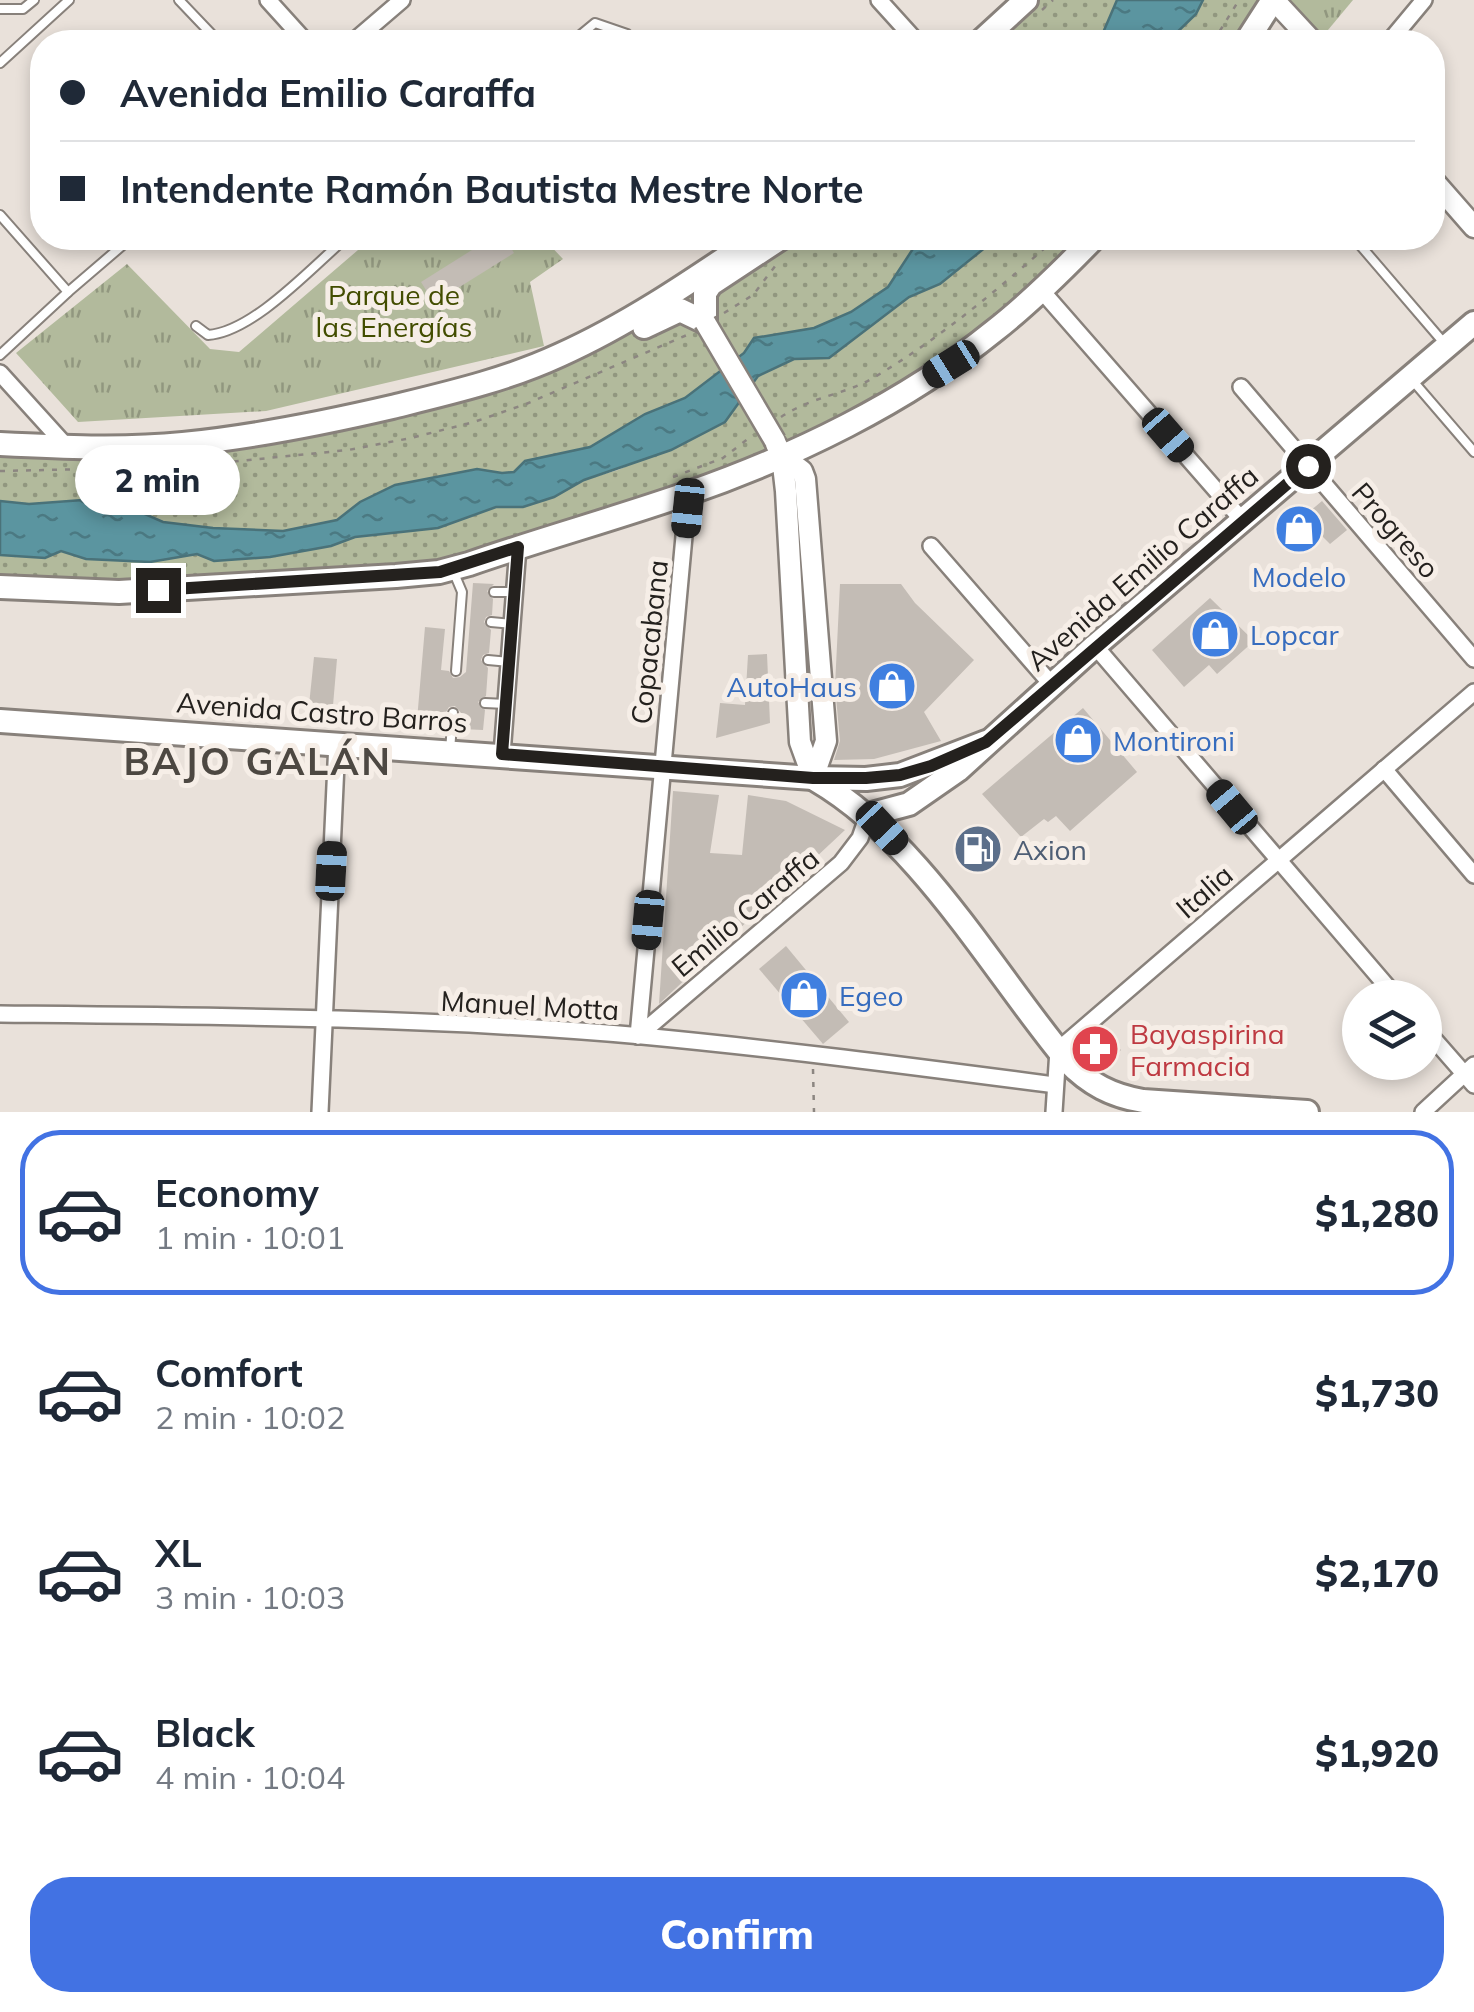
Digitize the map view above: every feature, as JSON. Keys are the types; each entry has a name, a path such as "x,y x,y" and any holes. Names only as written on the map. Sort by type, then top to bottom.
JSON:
{"main road":[{"path":"993,30 1026,0"},
{"path":"1254,30 1274,0"},
{"path":"502,378 579,346 682,288 737,250"},
{"path":"0,444 178,445 268,434 560,367 604,349 668,313 680,310 702,318 705,293 712,284 763,250"},
{"path":"0,587 119,592 396,576 453,569 679,486 772,438 871,411 951,364 1042,291 1082,250"},
{"name":"Avenida Emilio Caraffa","path":"868,816 909,804 958,770 1095,646 1474,323"},
{"name":"Avenida Castro Barros","path":"0,721 813,778 850,800 901,848 1058,1050 1085,1078 1119,1096 1306,1112"},
{"name":"Avenida Emilio Caraffa","path":"813,778 900,775 986,742"},
{"path":"901,848 900,823 909,804"}],"street":[{"path":"268,0 295,30"},
{"path":"367,30 402,0"},
{"path":"879,0 906,30"},
{"path":"1274,0 1302,30"},
{"path":"1399,30 1424,0"},
{"path":"1445,194 1474,227"},
{"path":"1042,291 1243,521"},
{"path":"702,318 772,438 800,742 813,778"},
{"path":"0,373 67,447"},
{"name":"Progreso","path":"1241,388 1474,659"},
{"name":"Copacabana","path":"638,1036 679,486"},
{"path":"931,546 1052,685"},
{"path":"502,754 518,547"},
{"path":"1095,646 1382,980"},
{"name":"Italia","path":"1058,1050 1474,692"},
{"path":"320,1112 337,742"},
{"path":"1384,769 1474,875"},
{"name":"Emilio Caraffa","path":"638,1036 841,863 860,838 868,816"},
{"name":"Manuel Motta","path":"0,1014 324,1018 638,1036 1054,1085"},
{"path":"1423,1112 1471,1074 1442,1046"},
{"path":"1054,1112 1058,1050"},
{"path":"1163,1112 1203,1105"}],"lane":[{"path":"0,9 23,9 34,0"},
{"path":"37,30 69,0"},
{"path":"178,0 207,30"},
{"path":"23,9 40,27"},
{"path":"587,30 595,23 615,30"},
{"path":"0,63 30,36"},
{"path":"0,215 30,249"},
{"path":"31,250 68,292"},
{"path":"0,355 116,250"},
{"path":"196,326 208,335 246,324 332,250"},
{"path":"1364,250 1447,346"},
{"path":"1410,378 1474,452"},
{"path":"453,569 467,592 462,658 456,671"},
{"path":"494,592 516,592"},
{"path":"492,622 514,624"},
{"path":"488,660 510,662"},
{"path":"485,703 506,704"},
{"path":"450,750 453,713"}],"path":[{"path":"1220,30 1239,0"},
{"path":"679,486 723,458 772,438 802,403 875,377 980,304 1042,250"},
{"path":"813,1054 814,1112"}],"green space":[{"path":"1026,0 1117,0 1104,30 993,30"},
{"path":"1203,0 1273,0 1254,30 1179,30 1196,14"},
{"path":"1285,0 1353,0 1328,30 1317,30"},
{"name":"Parque de las Energías","path":"358,250 554,250 563,259 530,282 544,346 266,411 78,422 16,353 127,264 210,349 239,352"},
{"path":"733,250 912,250 888,287 851,312 814,328 754,338 744,353 686,398 645,414 590,447 525,461 515,471 502,474 477,469 395,485 360,502 337,520 283,531 213,528 163,522 122,504 83,500 29,504 0,501 0,444 178,445 501,378"},
{"path":"982,250 1081,250 992,333 782,456 469,564 0,587 0,555 45,558 61,551 86,559 150,562 197,554 214,561 270,557 331,546 355,537 438,528 496,507 523,507 554,497 584,480 618,470 725,422 758,376 794,359 829,358 909,297 940,283"}],"water":[{"path":"1117,0 1203,0 1196,14 1179,30 1104,30"},
{"path":"912,250 982,250 940,284 909,297 829,358 794,359 758,376 725,422 671,450 584,480 554,497 523,507 496,507 438,528 355,537 331,546 270,557 214,561 197,554 150,562 86,559 61,551 45,558 0,555 0,501 29,504 83,500 122,504 163,522 283,531 337,520 360,502 395,485 477,469 514,472 525,461 590,447 645,414 685,398 744,353 754,338 814,328 851,312 888,287"}],"building":[{"path":"472,250 514,253 434,303 421,282"},
{"path":"1322,501 1347,530 1330,544 1322,536 1304,552 1294,541 1285,549 1277,539"},
{"path":"473,583 494,584 487,591 493,599 492,615 484,622 491,630 489,653 481,660 488,668 486,696 478,702 485,710 483,730 461,729 462,714 455,706 438,712 437,722 417,720 425,627 445,629 441,670 449,671 453,678 460,677 466,672"},
{"name":"AutoHaus","path":"840,584 901,584 915,603 974,660 924,712 941,741 874,759 834,760 840,741 835,686"},
{"name":"Lopcar","path":"1210,598 1254,641 1217,674 1209,665 1184,687 1152,650"},
{"path":"767,654 770,723 716,738 720,703 745,705 748,655"},
{"path":"314,657 337,659 332,717 308,715"},
{"name":"Montironi","path":"1083,708 1137,772 1070,831 1056,816 1048,822 1044,819 1021,837 982,794"},
{"path":"673,791 719,795 710,853 742,855 748,795 786,801 845,830 659,1004"},
{"name":"Egeo","path":"786,946 849,1022 823,1044 759,969"},
{"path":"1102,1032 1121,1050 1106,1066 1087,1048"}],"place":[{"name":"Modelo","path":"1299,529"},
{"name":"Lopcar","path":"1215,634"},
{"name":"AutoHaus","path":"892,686"},
{"name":"Montironi","path":"1078,740"},
{"name":"Axion","path":"978,849"},
{"name":"Egeo","path":"804,995"},
{"name":"Bayaspirina Farmacia","path":"1095,1049"}],"district":[{"name":"BAJO GALÁN","path":"258,761"}],"route":[{"path":"158,590 440,572 518,547 502,754 813,778 900,775 986,742 1308,466"}]}
